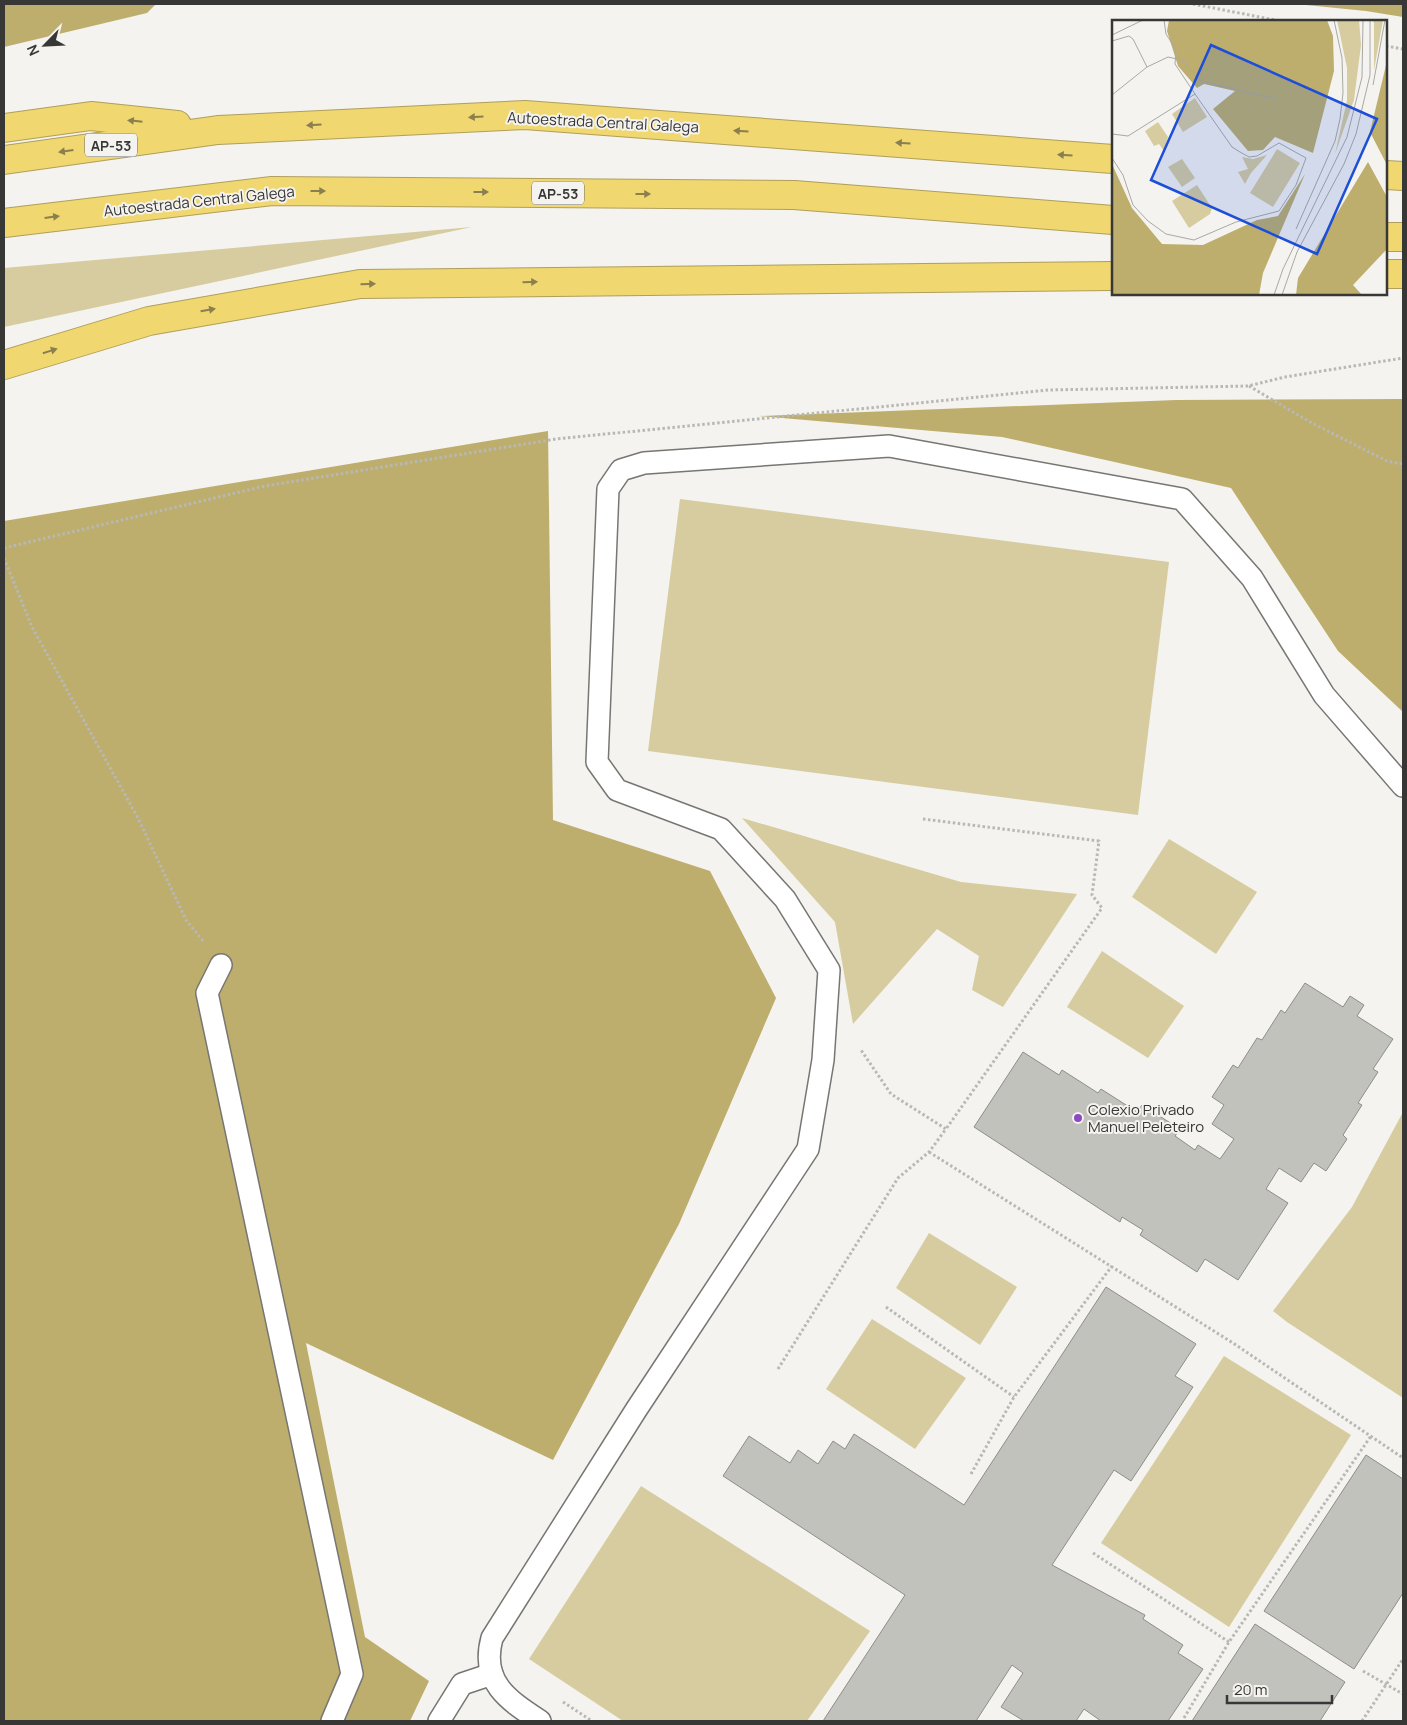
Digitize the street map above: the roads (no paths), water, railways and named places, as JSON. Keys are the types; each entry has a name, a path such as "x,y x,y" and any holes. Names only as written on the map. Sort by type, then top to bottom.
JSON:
{"highway":[{"name":"Autoestrada Central Galega","path":"4,160 218,130 525,115 1112,159"},
{"path":"4,128 91,116 218,130"},
{"path":"1387,175 1403,176"},
{"name":"Autoestrada Central Galega","path":"4,223 272,191 794,195 1112,220"},
{"path":"1387,237 1403,238"},
{"path":"1387,274 1403,274"},
{"path":"4,365 149,321 360,284 1112,276"}],"lane":[{"path":"540,1721 504,1696 492,1674 488,1650 492,1638 636,1410 808,1149 823,1060 829,970 785,899 721,829 617,790 597,762 608,488 621,470 644,463 889,446 1182,499 1252,578 1324,695 1403,786"},
{"path":"221,965 207,992 352,1674 332,1721"},
{"path":"439,1721 462,1684 492,1674"}],"place":[{"name":"Colexio Privado Manuel Peleteiro","path":"1078,1118"}]}
